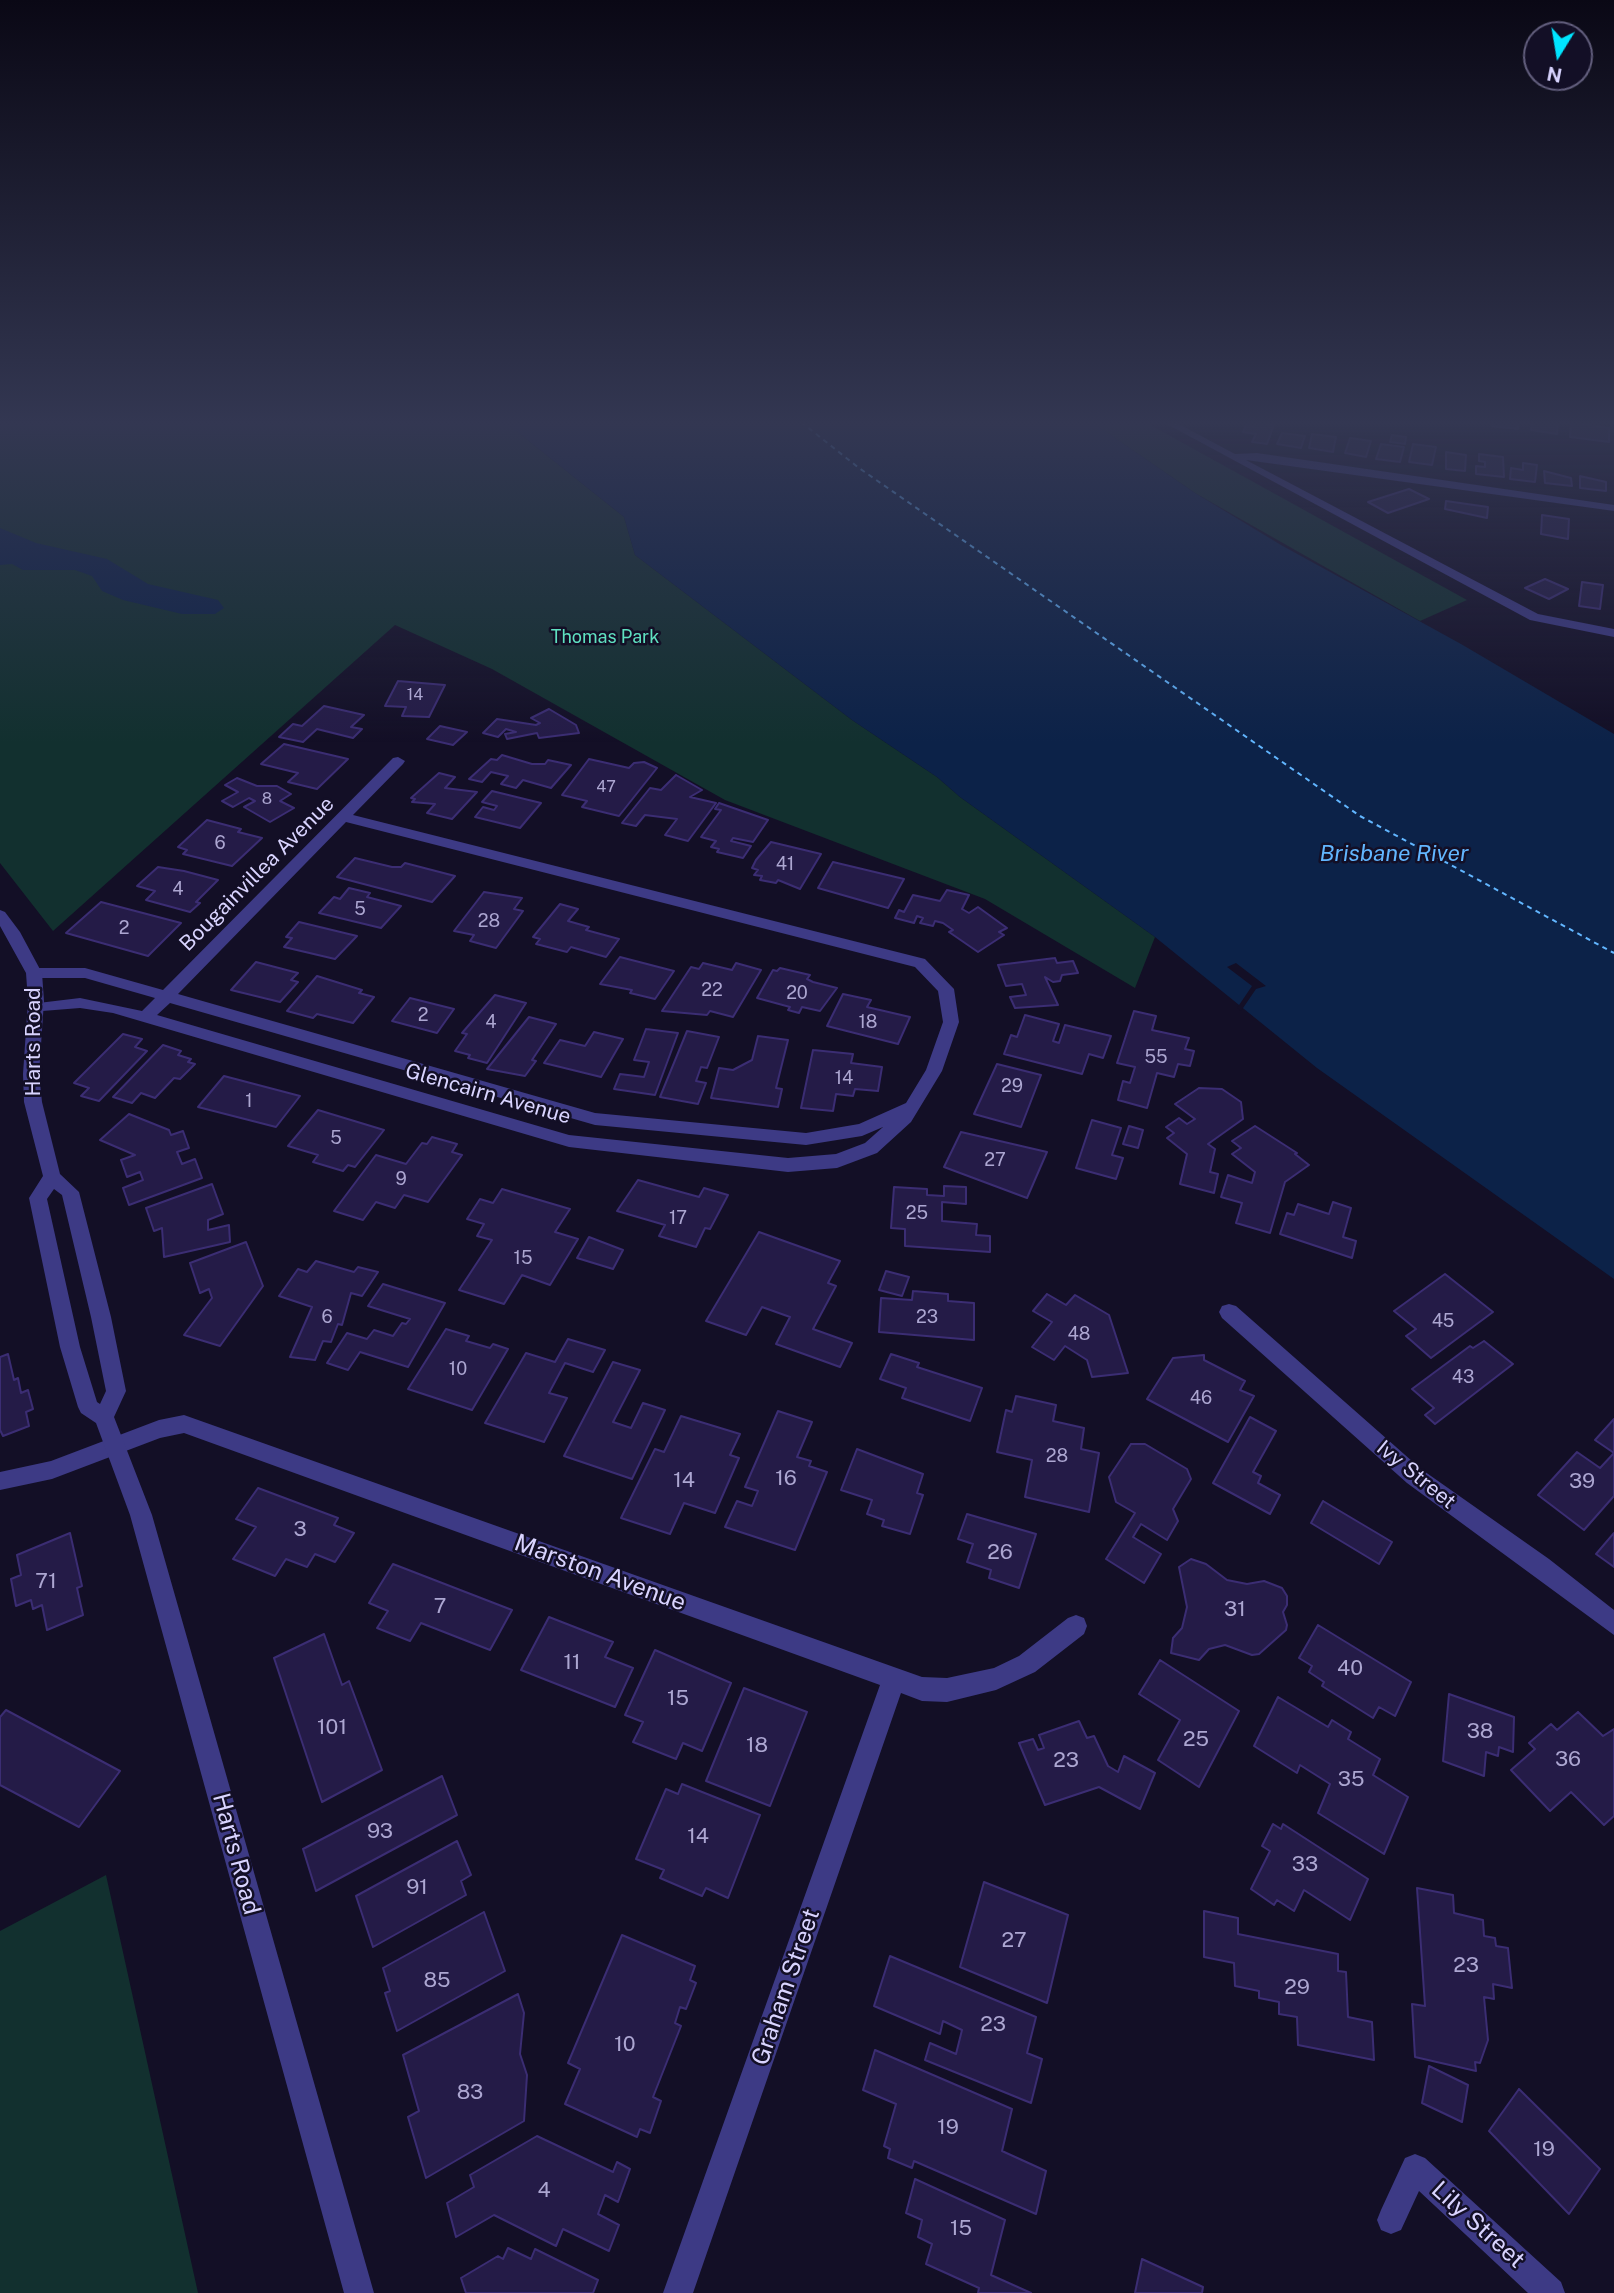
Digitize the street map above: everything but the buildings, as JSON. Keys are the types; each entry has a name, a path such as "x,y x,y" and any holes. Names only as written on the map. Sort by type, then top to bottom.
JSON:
{"street":[{"path":"1369,529 1534,617 1614,632"},
{"name":"Bougainvillea Avenue","path":"146,1017 398,761"},
{"name":"Glencairn Avenue","path":"36,1008 84,1003 146,1017 561,1139 638,1151 789,1165 825,1164 848,1159 871,1148 895,1130 934,1070 951,1022 946,989 920,963 882,951 344,817"},
{"name":"Harts Road","path":"0,915 15,934 34,973 36,1008 31,1074 33,1102 52,1177 70,1192 101,1317 116,1391 104,1417"},
{"name":"Glencairn Avenue","path":"34,973 76,971 565,1112 604,1120 806,1139 835,1136 874,1126 915,1102"},
{"name":"Harts Road","path":"52,1177 38,1198 70,1347 88,1407 104,1417 141,1515 359,2293"},
{"name":"Ivy Street","path":"1229,1312 1414,1476 1548,1571 1614,1624"},
{"name":"Marston Avenue","path":"0,1481 52,1470 159,1429 184,1424 204,1429 893,1681 935,1690 983,1683 1027,1664 1076,1626"},
{"name":"Graham Street","path":"678,2293 893,1681"},
{"name":"Lily Street","path":"1391,2220 1415,2168 1550,2293"}],"green space":[{"name":"Thomas Park","path":"0,529 627,529 635,555 852,720 937,777 960,797 1155,937 1135,988 985,899 725,800 492,669 395,625 53,931 0,863"},
{"path":"1258,529 1339,529 1467,600 1420,621"},
{"path":"106,1875 198,2293 0,2293 0,1931"}],"water":[{"path":"0,529 2,529 36,543 107,559 148,584 218,600 224,608 215,614 182,614 123,600 102,591 92,576 75,570 23,570 12,564 0,565"},
{"name":"Brisbane River","path":"627,529 1255,529 1461,644 1614,734 1614,1279 1317,1068 1155,937 960,797 937,777 852,720 635,555"}],"pier":[{"path":"1236,963 1266,986 1256,989 1241,1011 1237,1008 1252,986 1227,967"}],"ferry route":[{"path":"947,529 1360,816 1614,953"}]}
